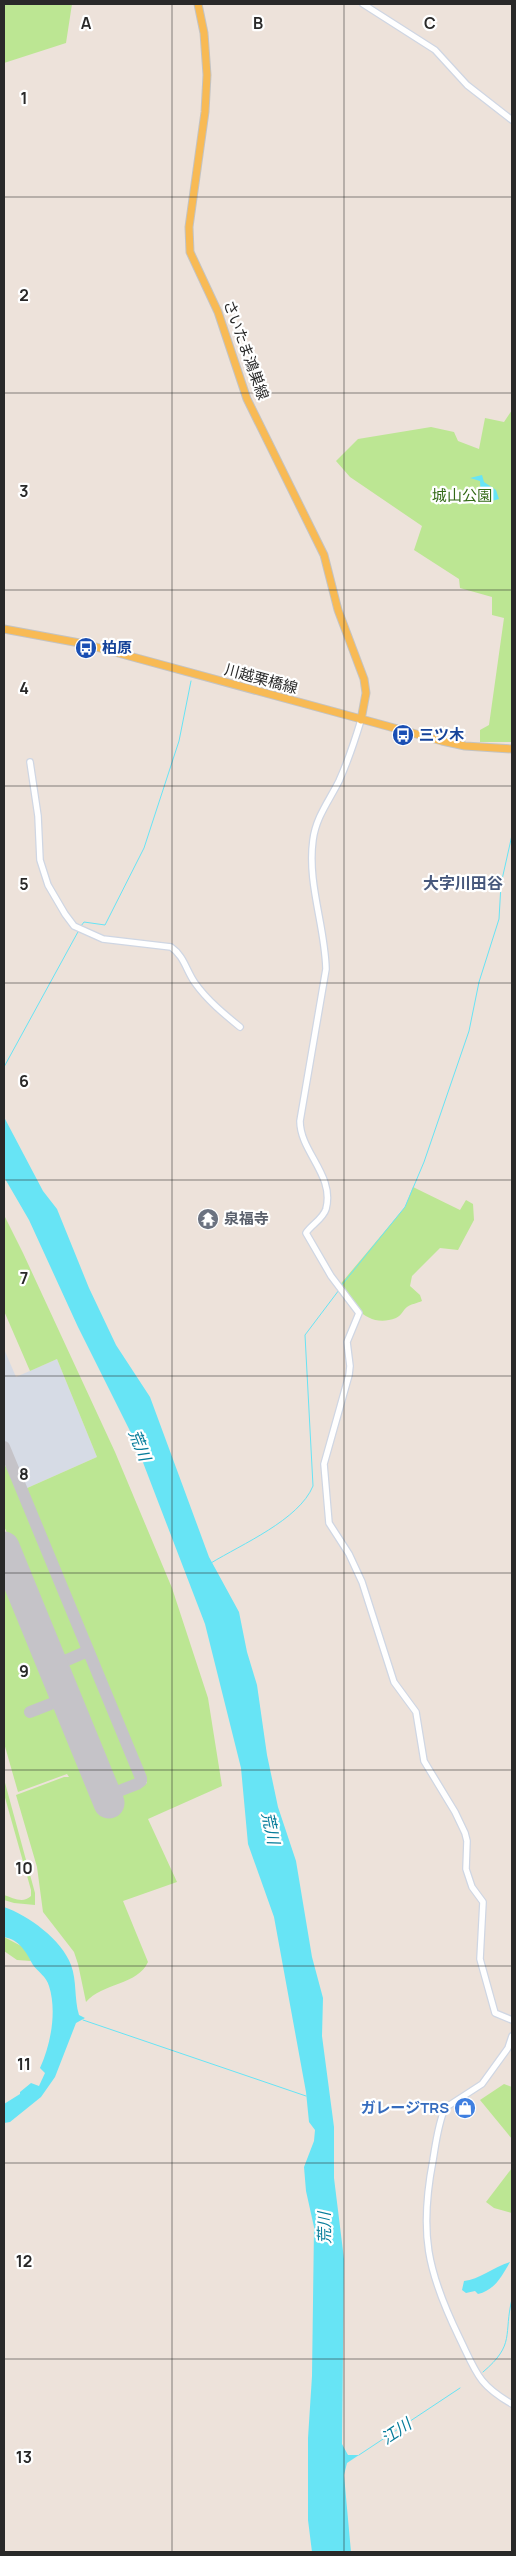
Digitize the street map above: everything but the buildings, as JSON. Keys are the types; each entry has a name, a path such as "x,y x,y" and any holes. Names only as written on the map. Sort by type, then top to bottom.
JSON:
{"main road":[{"name":"さいたま鴻巣線","path":"198,4 204,33 207,75 205,112 189,227 190,252 218,312 247,399 324,555 338,610 364,679 366,693 362,720"},
{"name":"川越栗橋線","path":"4,629 85,644 454,744 512,749"}],"street":[{"path":"363,4 435,50 468,85 512,120"},
{"path":"362,720 342,774 320,814 313,838 313,879 326,948 326,969 300,1121 300,1130 304,1144 319,1165 327,1198 326,1211 306,1233 331,1276 359,1313 347,1342 350,1366 324,1464 329,1523 349,1554 362,1582 394,1682 416,1712 424,1761 455,1812 465,1833 467,1841 466,1869 472,1886 483,1902 479,1948 488,1994 495,2013 512,2020"},
{"path":"30,762 38,816 40,860 48,885 69,920 74,926 88,934 104,939 171,947 179,952 194,982 204,994 240,1027"},
{"path":"512,2036 508,2048 482,2084 445,2108 437,2135 425,2211 433,2275 451,2321 482,2382 492,2393 512,2404"}],"shaded area":[{"path":"4,1349 16,1377 57,1359 97,1457 25,1489 4,1439"}],"green space":[{"path":"4,4 72,4 66,43 4,63"},
{"name":"城山公園","path":"512,410 512,742 480,742 480,730 489,725 504,618 492,615 492,597 460,588 459,579 414,550 422,526 350,477 336,461 358,439 431,427 454,432 458,441 479,449 485,418 504,422"},
{"path":"413,1187 460,1210 466,1200 473,1204 474,1220 458,1250 440,1248 412,1276 410,1286 420,1295 422,1301 410,1305 396,1318 386,1321 369,1318 349,1301 338,1287 405,1207"},
{"path":"4,1215 115,1452 172,1588 208,1698 222,1786 148,1819 177,1882 123,1901 148,1962 143,1970 136,1975 101,1991 86,2002 74,1952 43,1912 37,1867 16,1795 64,1777 69,1777 67,1774 18,1792 4,1743 4,1570 103,1807 118,1802 115,1797 147,1783 25,1489 97,1457 57,1359 30,1371 4,1311"},
{"path":"6,1466 83,1648 59,1659 4,1526 4,1467"},
{"path":"86,1656 137,1779 112,1789 62,1666"},
{"path":"4,1779 35,1893 35,1905 4,1900 4,1895 18,1900 25,1900 31,1896 31,1890 4,1794"},
{"path":"4,1937 25,1948 31,1961 17,1960 4,1951"},
{"path":"504,2084 512,2087 512,2139 480,2100"},
{"path":"512,2168 512,2213 494,2208 486,2202"}],"water":[{"path":"482,475 484,482 496,490 499,499 488,502 481,498 480,481 470,478"},
{"name":"荒川","path":"4,1117 43,1191 57,1209 89,1288 116,1345 150,1397 209,1557 239,1612 247,1652 257,1685 267,1755 278,1807 296,1861 312,1957 323,1998 322,2036 334,2127 334,2178 344,2259 342,2444 348,2455 359,2455 347,2463 344,2475 351,2552 312,2552 308,2520 308,2438 312,2376 314,2227 306,2191 304,2167 314,2141 315,2130 309,2122 306,2092 274,1917 248,1844 241,1768 205,1624 134,1439 78,1327 29,1220 4,1177"},
{"path":"4,1907 33,1922 52,1938 67,1956 73,1971 79,2015 85,2018 76,2023 55,2077 41,2097 10,2122 4,2123 4,2104 20,2094 31,2083 39,2086 45,2073 40,2068 50,2038 53,2006 46,1979 33,1965 22,1947 4,1937"},
{"path":"510,2262 497,2282 484,2292 478,2294 475,2291 466,2293 462,2290 464,2281"}],"waterway":[{"path":"81,926 84,922 105,925 144,848 179,741 191,681"},
{"path":"341,1286 405,1207 424,1162 469,1031 479,982 499,919 501,884 512,835"},
{"path":"4,1067 79,930"},
{"path":"211,1563 283,1520 296,1510 313,1486 305,1335 339,1290"},
{"path":"83,2020 306,2096"},
{"name":"江川","path":"483,2372 500,2354 504,2346 512,2299"},
{"name":"江川","path":"359,2455 460,2388"}],"taxiway":[{"path":"4,1447 141,1778 141,1781 137,1784 106,1796"},
{"path":"53,1666 88,1651"},
{"path":"30,1712 66,1698"}],"runway":[{"path":"4,1547 109,1803"}],"place":[{"name":"柏原","path":"86,648"},
{"name":"三ツ木","path":"403,735"},
{"name":"泉福寺","path":"208,1219"},
{"name":"ガレージTRS","path":"465,2108"}],"district":[{"name":"大字川田谷","path":"463,883"}]}
